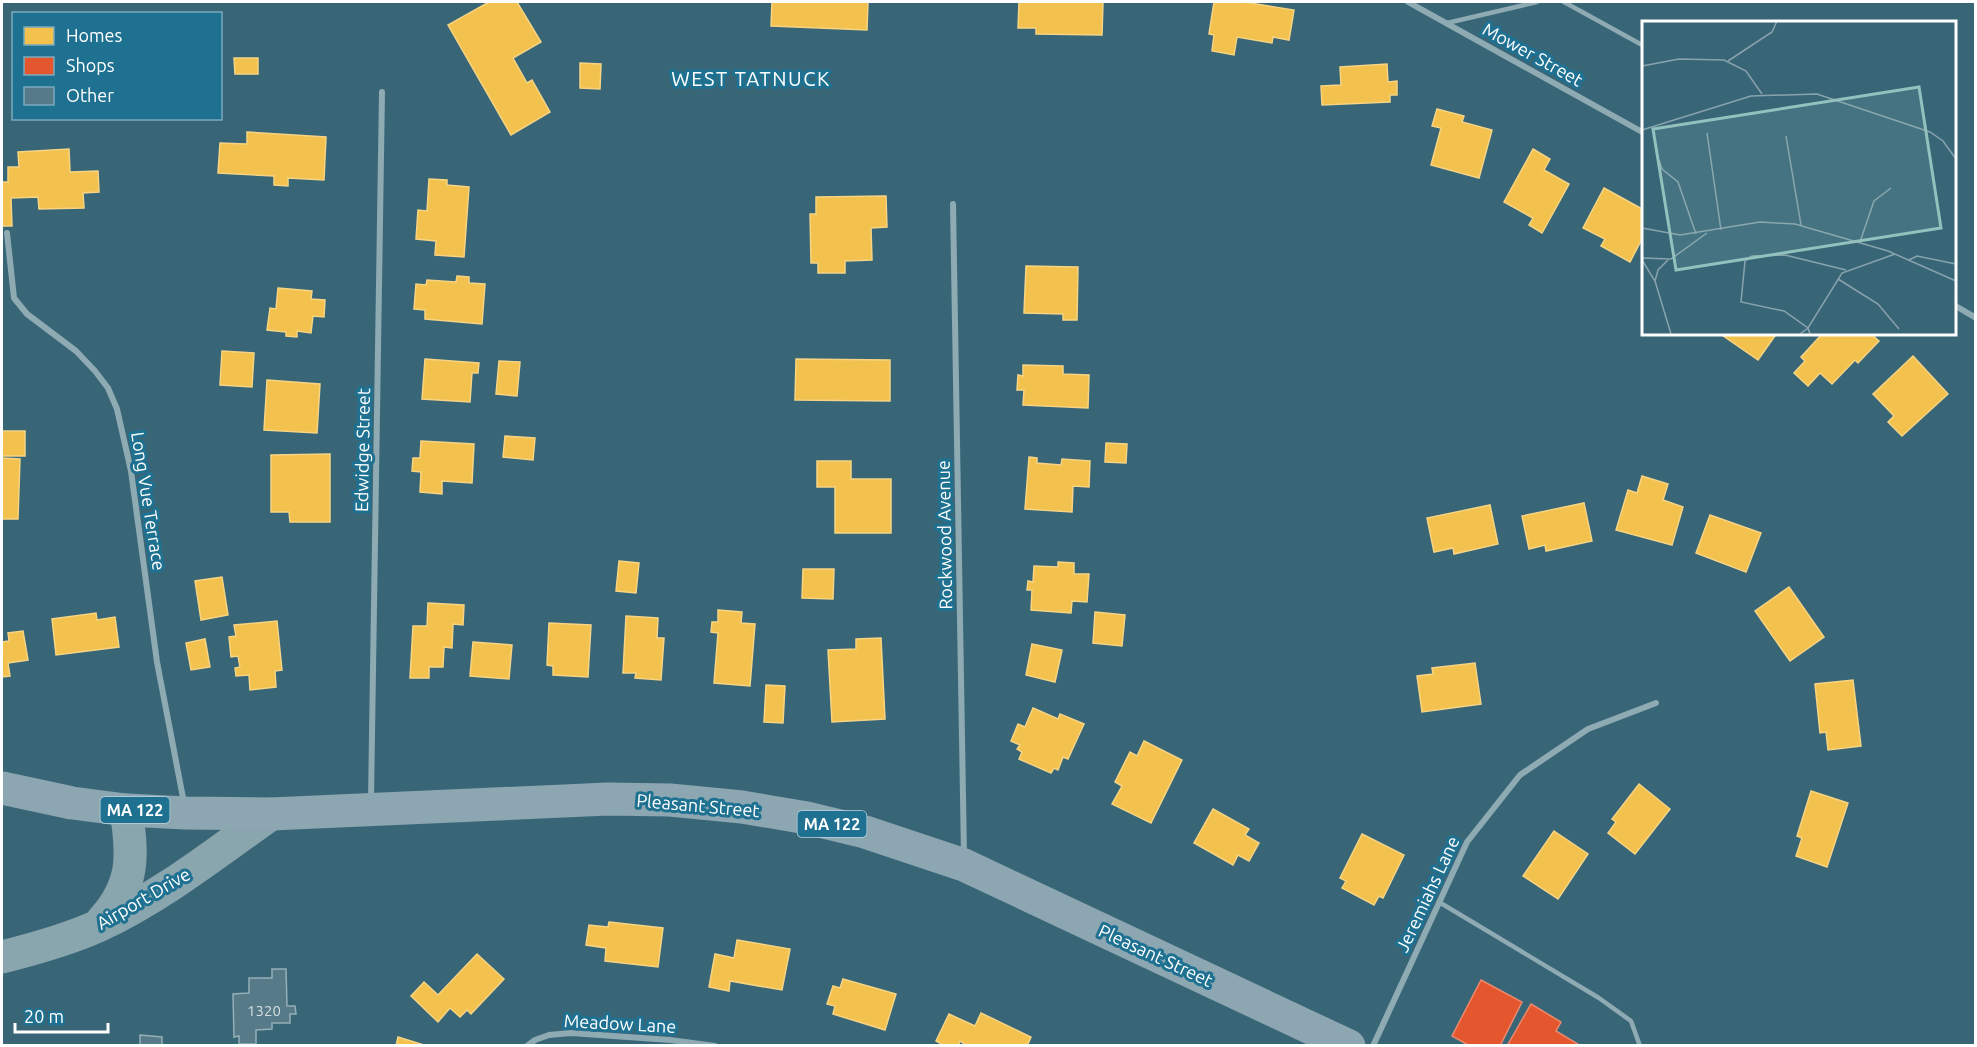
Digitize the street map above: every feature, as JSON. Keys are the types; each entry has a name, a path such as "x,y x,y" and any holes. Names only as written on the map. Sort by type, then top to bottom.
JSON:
{"main road":[{"name":"Pleasant Street","path":"2,788 72,803 126,810 186,813 271,814 608,799 670,800 741,807 807,818 866,832 964,866 1349,1046"},
{"path":"97,926 119,900 128,876 131,842 126,810"},
{"name":"Airport Drive","path":"2,957 38,948 97,926 180,878 271,814"}],"street":[{"name":"Mower Street","path":"1408,2 1642,132"},
{"name":"Edwidge Street","path":"371,809 382,92"},
{"name":"Rockwood Avenue","path":"953,204 964,866"},
{"name":"Long Vue Terrace","path":"7,233 14,298 27,314 76,351 95,371 108,388 117,409 131,471 157,662 186,813"},
{"path":"1956,306 1976,318"},
{"name":"Jeremiahs Lane","path":"1373,1046 1467,842 1520,775 1588,729 1656,703"},
{"name":"Meadow Lane","path":"527,1046 549,1035 571,1033 670,1040 715,1046"}],"lane":[{"path":"1447,24 1537,2"},
{"path":"1564,2 1642,45"},
{"path":"1439,902 1599,998 1631,1021 1640,1046"}],"building: Homes":[{"path":"489,2 517,2 541,42 513,58 527,83 532,80 550,112 511,135 448,25"},
{"path":"772,2 868,2 867,30 771,26"},
{"path":"1019,2 1103,2 1102,35 1036,34 1036,28 1018,28"},
{"path":"1214,2 1244,2 1294,10 1289,40 1273,37 1272,43 1237,37 1234,55 1212,51 1214,35 1209,34"},
{"path":"234,58 258,58 258,74 235,74"},
{"path":"580,63 601,64 600,89 580,88"},
{"path":"1387,64 1388,82 1397,81 1397,95 1390,95 1390,102 1322,105 1321,86 1341,85 1340,67"},
{"path":"1437,109 1464,116 1462,122 1492,130 1479,178 1431,165 1441,128 1432,126"},
{"path":"247,132 326,137 324,180 288,178 288,186 274,185 274,176 218,173 220,143 247,144"},
{"path":"69,149 70,172 98,171 99,192 83,193 84,208 39,209 38,197 11,198 12,226 2,226 2,182 8,182 8,167 19,167 18,152"},
{"path":"1533,149 1550,159 1544,170 1569,184 1542,233 1529,225 1533,218 1504,202"},
{"path":"429,179 447,180 447,185 469,187 464,257 435,255 436,241 416,239 418,210 427,211"},
{"path":"1604,188 1642,209 1642,239 1630,262 1601,246 1605,239 1583,228"},
{"path":"886,196 887,227 871,228 872,260 845,261 845,273 818,273 818,263 811,263 810,214 816,214 816,197"},
{"path":"1026,266 1078,267 1077,320 1063,320 1063,314 1024,313"},
{"path":"457,276 469,277 469,283 485,284 482,324 425,319 425,310 414,309 416,284 426,285 427,280 456,282"},
{"path":"278,288 312,291 311,299 325,300 324,317 313,316 311,333 297,331 297,337 286,336 286,332 267,330 270,308 276,309"},
{"path":"1720,334 1776,334 1758,360"},
{"path":"1822,334 1871,334 1879,341 1858,363 1855,360 1832,384 1820,373 1808,386 1794,373 1805,361 1801,357"},
{"path":"222,351 254,353 252,387 220,385"},
{"path":"1913,356 1948,394 1902,436 1888,422 1894,416 1873,394"},
{"path":"425,359 479,363 478,373 472,373 470,402 422,399"},
{"path":"796,359 890,360 890,401 795,400"},
{"path":"499,361 520,362 517,396 496,394"},
{"path":"1023,365 1063,366 1063,374 1089,375 1088,408 1023,405 1024,390 1017,390 1018,375 1023,376"},
{"path":"267,380 320,384 317,433 264,430"},
{"path":"2,431 25,431 25,456 2,456"},
{"path":"505,436 535,438 533,460 503,457"},
{"path":"421,441 474,444 472,483 442,481 442,494 420,492 421,472 412,471 413,458 420,458"},
{"path":"1106,443 1127,444 1126,463 1105,462"},
{"path":"330,454 330,522 290,522 289,512 271,512 271,455"},
{"path":"1029,457 1037,458 1037,463 1061,465 1062,459 1090,461 1089,487 1073,486 1072,512 1025,509"},
{"path":"2,458 20,459 18,519 2,519"},
{"path":"817,461 851,461 851,479 891,479 891,533 835,533 835,487 817,487"},
{"path":"1642,476 1668,484 1663,500 1683,507 1672,545 1616,530 1628,490 1637,493"},
{"path":"1584,503 1592,541 1546,551 1545,545 1529,549 1522,516"},
{"path":"1490,505 1498,544 1454,554 1453,548 1434,552 1427,518"},
{"path":"1710,515 1761,533 1746,572 1696,553"},
{"path":"619,561 639,563 636,593 616,591"},
{"path":"1058,562 1074,563 1074,574 1089,574 1087,602 1072,601 1071,613 1031,610 1032,590 1027,590 1028,581 1033,582 1034,566 1058,567"},
{"path":"803,569 834,569 833,599 802,598"},
{"path":"222,577 228,615 201,620 195,581"},
{"path":"1789,587 1824,637 1790,661 1755,611"},
{"path":"428,603 464,605 463,625 453,624 452,648 444,647 443,667 429,667 429,678 410,678 413,626 427,626"},
{"path":"718,610 742,612 741,623 755,624 750,686 714,683 718,633 711,632 712,622 718,622"},
{"path":"1095,612 1125,615 1122,646 1093,643"},
{"path":"96,613 97,620 115,617 119,647 56,655 52,619"},
{"path":"626,616 658,618 657,638 664,638 661,680 635,678 636,673 623,673"},
{"path":"277,621 282,670 275,671 276,687 250,690 249,675 236,676 235,668 240,667 238,656 231,657 229,637 236,636 234,625"},
{"path":"549,623 591,625 588,677 553,675 553,666 547,665"},
{"path":"23,631 28,660 8,663 10,676 2,677 2,642 9,641 8,633"},
{"path":"881,638 885,719 832,722 828,650 856,649 856,639"},
{"path":"205,639 210,667 191,670 186,643"},
{"path":"473,642 512,645 509,679 470,676"},
{"path":"1032,644 1062,650 1055,682 1026,675"},
{"path":"1475,663 1481,704 1422,712 1417,676 1433,674 1432,668"},
{"path":"1853,680 1861,746 1828,750 1826,732 1820,733 1815,684"},
{"path":"766,685 785,686 783,723 764,722"},
{"path":"1033,708 1058,719 1060,714 1084,724 1068,759 1063,757 1058,770 1054,768 1051,773 1019,759 1022,752 1017,749 1020,745 1011,741 1018,724 1025,727"},
{"path":"1144,741 1182,760 1151,823 1112,804 1122,786 1115,782 1130,752 1137,756"},
{"path":"1639,784 1670,809 1635,854 1608,833 1616,822 1612,819"},
{"path":"1811,791 1848,803 1827,867 1796,856 1802,838 1797,836"},
{"path":"1213,809 1249,829 1245,835 1259,843 1249,861 1238,855 1233,865 1194,843"},
{"path":"1554,831 1588,854 1558,899 1523,876"},
{"path":"1362,834 1404,855 1383,898 1379,896 1374,905 1342,888 1346,881 1340,878"},
{"path":"609,922 663,928 658,967 605,961 606,948 586,945 589,925 608,927"},
{"path":"737,940 790,949 782,990 730,981 729,991 709,987 715,954 734,958"},
{"path":"477,954 504,979 471,1014 467,1010 460,1017 450,1008 438,1022 411,996 424,982 438,995"},
{"path":"843,979 896,994 885,1030 833,1014 835,1006 827,1004 833,986 840,988"},
{"path":"981,1013 1031,1037 1027,1046 967,1046 960,1041 958,1046 945,1046 936,1041 949,1014 975,1026"},
{"path":"398,1037 427,1046 396,1046"}],"building: Shops":[{"path":"1481,980 1522,1002 1500,1046 1470,1046 1452,1036"},
{"path":"1531,1004 1561,1022 1556,1031 1581,1046 1507,1046"}],"building: Other":[{"path":"272,969 286,969 287,1006 295,1006 296,1014 290,1014 290,1023 272,1023 272,1029 256,1030 256,1044 239,1044 239,1036 234,1037 233,994 249,993 249,978 272,978"},
{"path":"140,1035 162,1037 162,1046 140,1046"}],"district":[{"name":"WEST TATNUCK","path":"751,78"}]}
